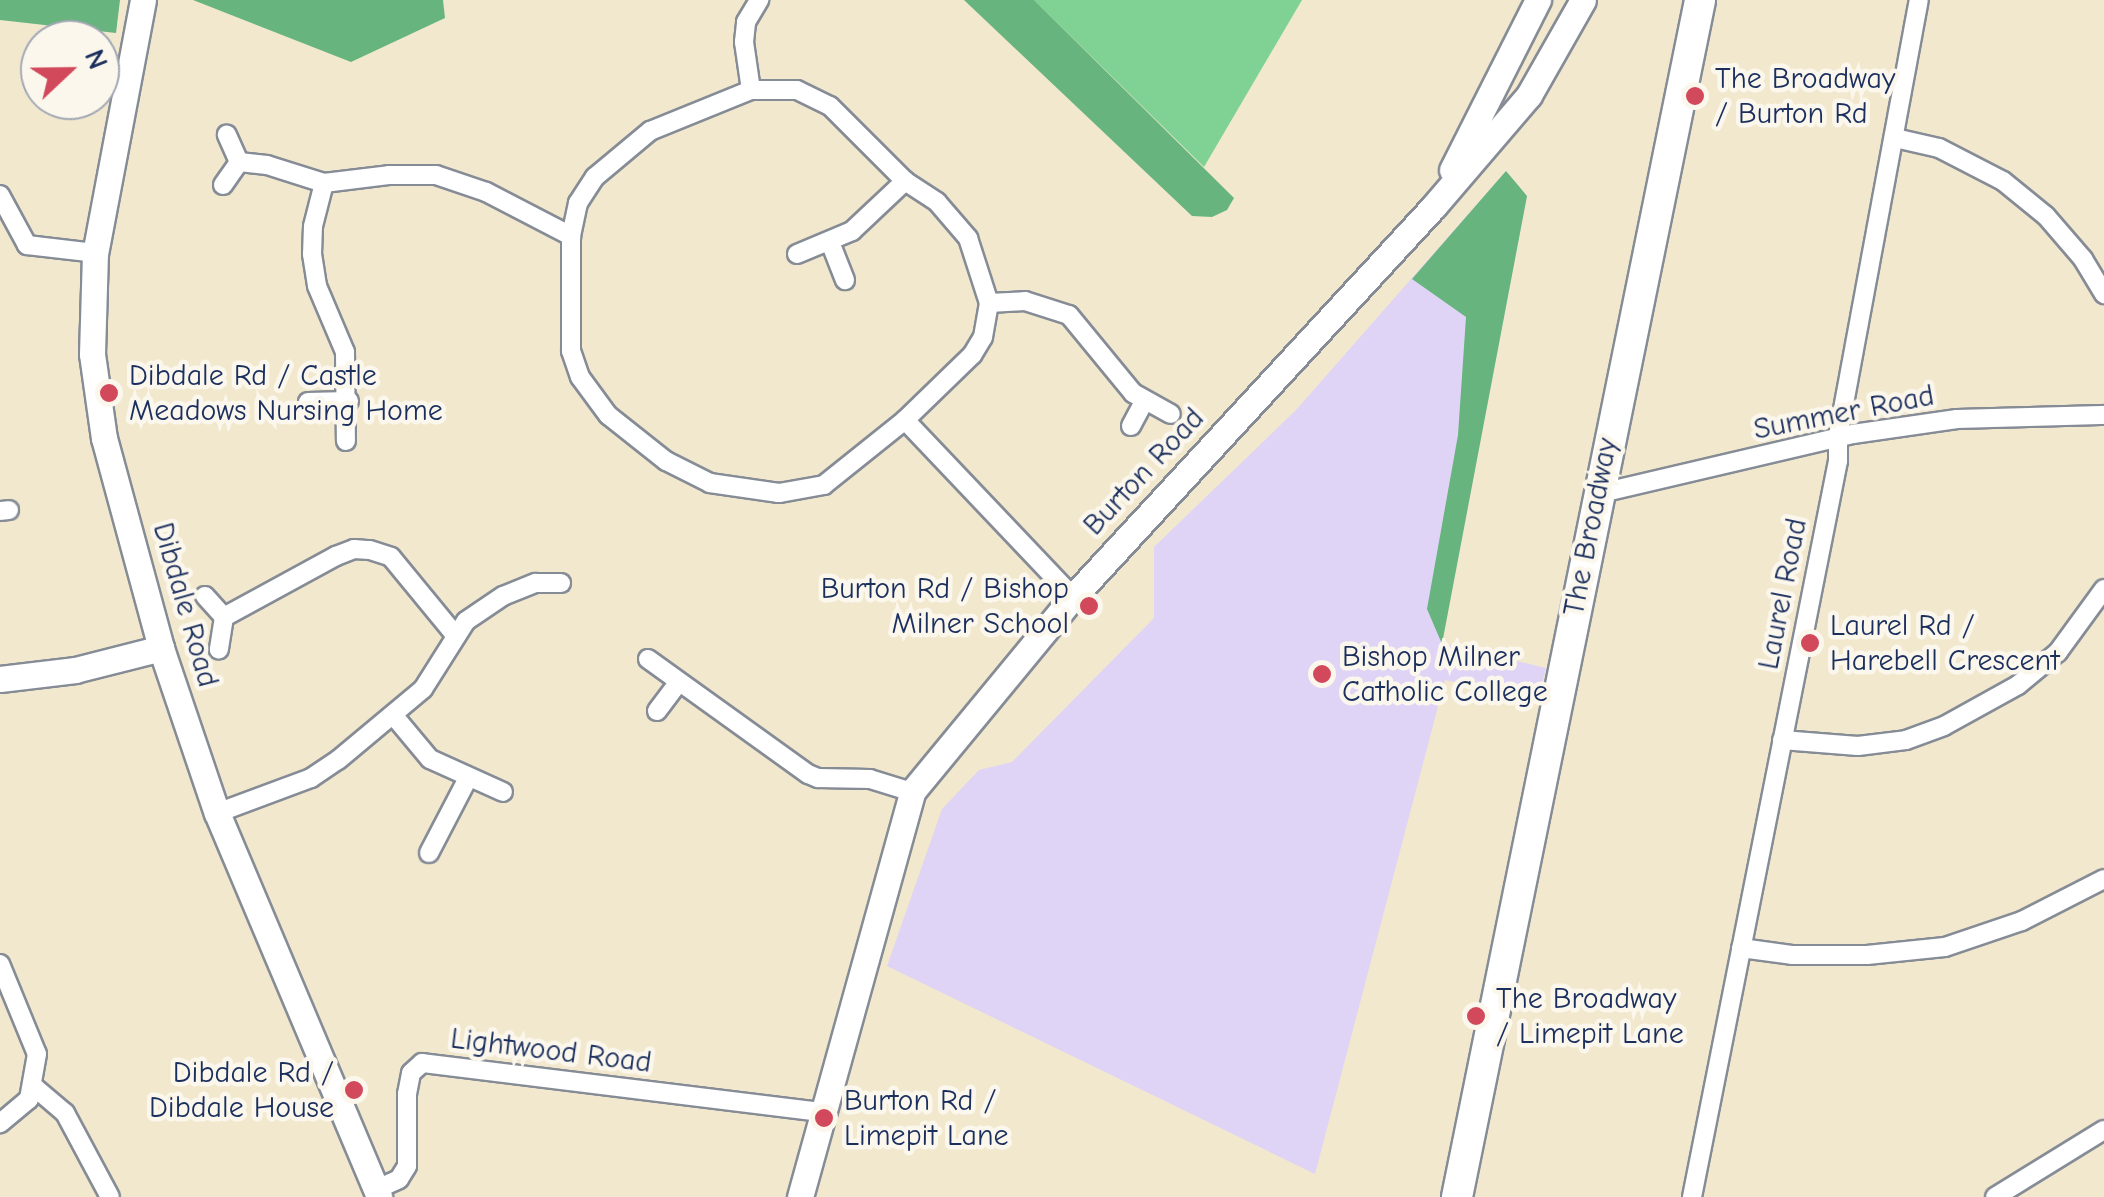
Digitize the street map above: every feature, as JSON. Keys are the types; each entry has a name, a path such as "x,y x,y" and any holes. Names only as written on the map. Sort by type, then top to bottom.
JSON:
{"main road":[{"name":"Dibdale Road","path":"143,0 95,253 92,354 104,438 161,648 217,813 289,992 378,1193"},
{"name":"Burton Road","path":"1434,206 1538,0"},
{"name":"Burton Road","path":"800,1197 820,1112 912,792 1073,597 1434,206 1529,95 1582,0"},
{"name":"The Broadway","path":"1457,1197 1698,0"},
{"path":"0,680 74,670 161,648"}],"street":[{"path":"751,90 744,42 746,22 759,0"},
{"name":"Laurel Road","path":"1692,1197 1838,462 1838,436 1919,0"},
{"path":"751,90 797,90 830,106 905,181 956,219 968,238 989,303 983,337 972,354 905,420 856,464 824,485 779,494 735,489 692,476 630,436 608,415 580,377 571,351 571,236 578,202 595,177 650,131 751,90"},
{"path":"227,135 239,162"},
{"path":"1894,138 1939,148 2003,181 2046,216 2083,259 2104,294"},
{"path":"239,162 267,165 324,183 388,175 436,176 486,192 571,236"},
{"path":"223,186 239,162"},
{"path":"798,254 852,231 905,181"},
{"path":"324,183 313,226 312,254 317,286 345,352 346,441"},
{"path":"0,195 28,245 95,253"},
{"path":"830,242 845,280"},
{"path":"989,303 1025,301 1070,315 1144,402 1171,414"},
{"path":"308,402 348,401"},
{"path":"1130,426 1144,402"},
{"name":"Summer Road","path":"1598,494 1838,436 1958,419 2104,415"},
{"path":"905,420 1073,597"},
{"path":"224,617 336,556 354,549 370,550 391,557 454,635"},
{"path":"217,813 311,778 394,716 423,689 454,635 503,596 536,583 562,583"},
{"path":"1782,740 1858,746 1906,740 1944,726 2018,685 2058,652 2104,589"},
{"path":"206,596 224,617 220,650"},
{"path":"648,659 727,712 808,774 818,778 870,779 912,792"},
{"path":"657,711 679,682"},
{"path":"394,716 430,759 503,792"},
{"path":"429,854 468,778"},
{"path":"1740,948 1792,955 1945,947 2022,922 2104,879"},
{"path":"0,964 37,1054 29,1099 0,1123"},
{"name":"Lightwood Road","path":"378,1193 399,1179 407,1166 406,1094 410,1072 422,1062 820,1112"},
{"path":"32,1085 64,1113 110,1197"},
{"path":"1995,1197 2104,1130"}],"shaded area":[{"name":"Bishop Milner Catholic College","path":"1506,171 1527,196 1442,643 1546,668 1538,700 1445,680 1315,1174 887,966 942,809 979,770 1012,762 1154,618 1154,547 1296,410"}],"green space":[{"path":"0,0 120,0 118,20 0,20"},
{"path":"193,0 443,0 445,18 351,62"},
{"path":"964,0 1034,0 1234,198 1227,210 1212,217 1192,216"},
{"path":"1034,0 1302,0 1204,167"},
{"path":"1506,171 1527,196 1442,644 1427,609 1458,435 1466,317 1412,279"}],"place":[{"name":"The Broadway / Burton Rd","path":"1695,96"},
{"name":"Dibdale Rd / Castle Meadows Nursing Home","path":"109,393"},
{"name":"Burton Rd / Bishop Milner School","path":"1089,606"},
{"name":"Laurel Rd / Harebell Crescent","path":"1810,643"},
{"name":"Bishop Milner Catholic College","path":"1322,674"},
{"name":"The Broadway / Limepit Lane","path":"1476,1016"},
{"name":"Dibdale Rd / Dibdale House","path":"354,1090"},
{"name":"Burton Rd / Limepit Lane","path":"824,1118"}]}
